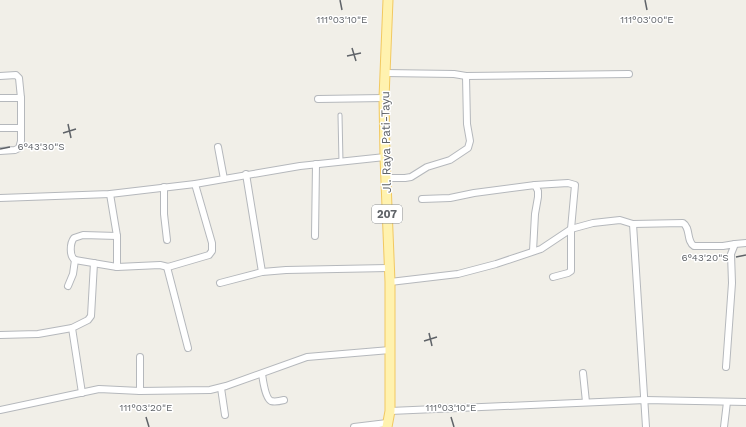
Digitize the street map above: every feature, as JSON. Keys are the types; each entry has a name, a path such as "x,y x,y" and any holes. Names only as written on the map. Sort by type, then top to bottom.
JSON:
{"main road":[{"name":"Jl. Raya Pati-Tayu","path":"387,425 390,411 390,282 388,268 384,98 388,0"}],"street":[{"path":"385,73 454,74 466,76 629,74"},
{"path":"0,76 16,75 19,78 21,128 21,145 19,148 15,150 0,151"},
{"path":"386,178 411,177 432,165 450,160 468,148 470,141 467,124 466,76"},
{"path":"0,98 20,98"},
{"path":"318,99 384,98"},
{"path":"0,128 21,128"},
{"path":"218,147 224,179"},
{"path":"0,198 110,194 195,184 246,174 316,164 385,158"},
{"path":"316,164 316,236"},
{"path":"246,174 262,272"},
{"path":"117,236 83,235 74,238 72,240 71,254 73,259 117,267 160,265 167,267 209,255 212,251 212,243 195,184"},
{"path":"422,200 450,198 474,193 535,185 574,184 575,189 571,229 571,271 570,273 553,277"},
{"path":"533,251 535,214 538,196 538,191 535,185"},
{"path":"164,187 164,214 167,240"},
{"path":"110,194 117,236 117,267"},
{"path":"390,282 458,274 496,264 541,249 571,229 593,223 613,220 620,220 633,224 683,223 687,226 692,246 700,247 746,243"},
{"path":"633,224 646,427"},
{"path":"726,367 732,283 731,254 735,244"},
{"path":"68,286 73,274 75,260"},
{"path":"0,335 38,334 72,328 88,320 91,316 94,263"},
{"path":"167,267 188,348"},
{"path":"220,282 262,272 286,270 388,268"},
{"path":"72,328 82,393"},
{"path":"0,410 99,389 140,391 210,390 221,388 307,357 390,350"},
{"path":"140,357 140,391"},
{"path":"583,373 586,402"},
{"path":"262,374 268,398 272,401 284,400"},
{"path":"221,388 225,415"},
{"path":"390,411 645,400 746,402"},
{"path":"724,427 727,402"},
{"path":"354,427 387,425"}],"lane":[{"path":"340,115 341,162"}]}
